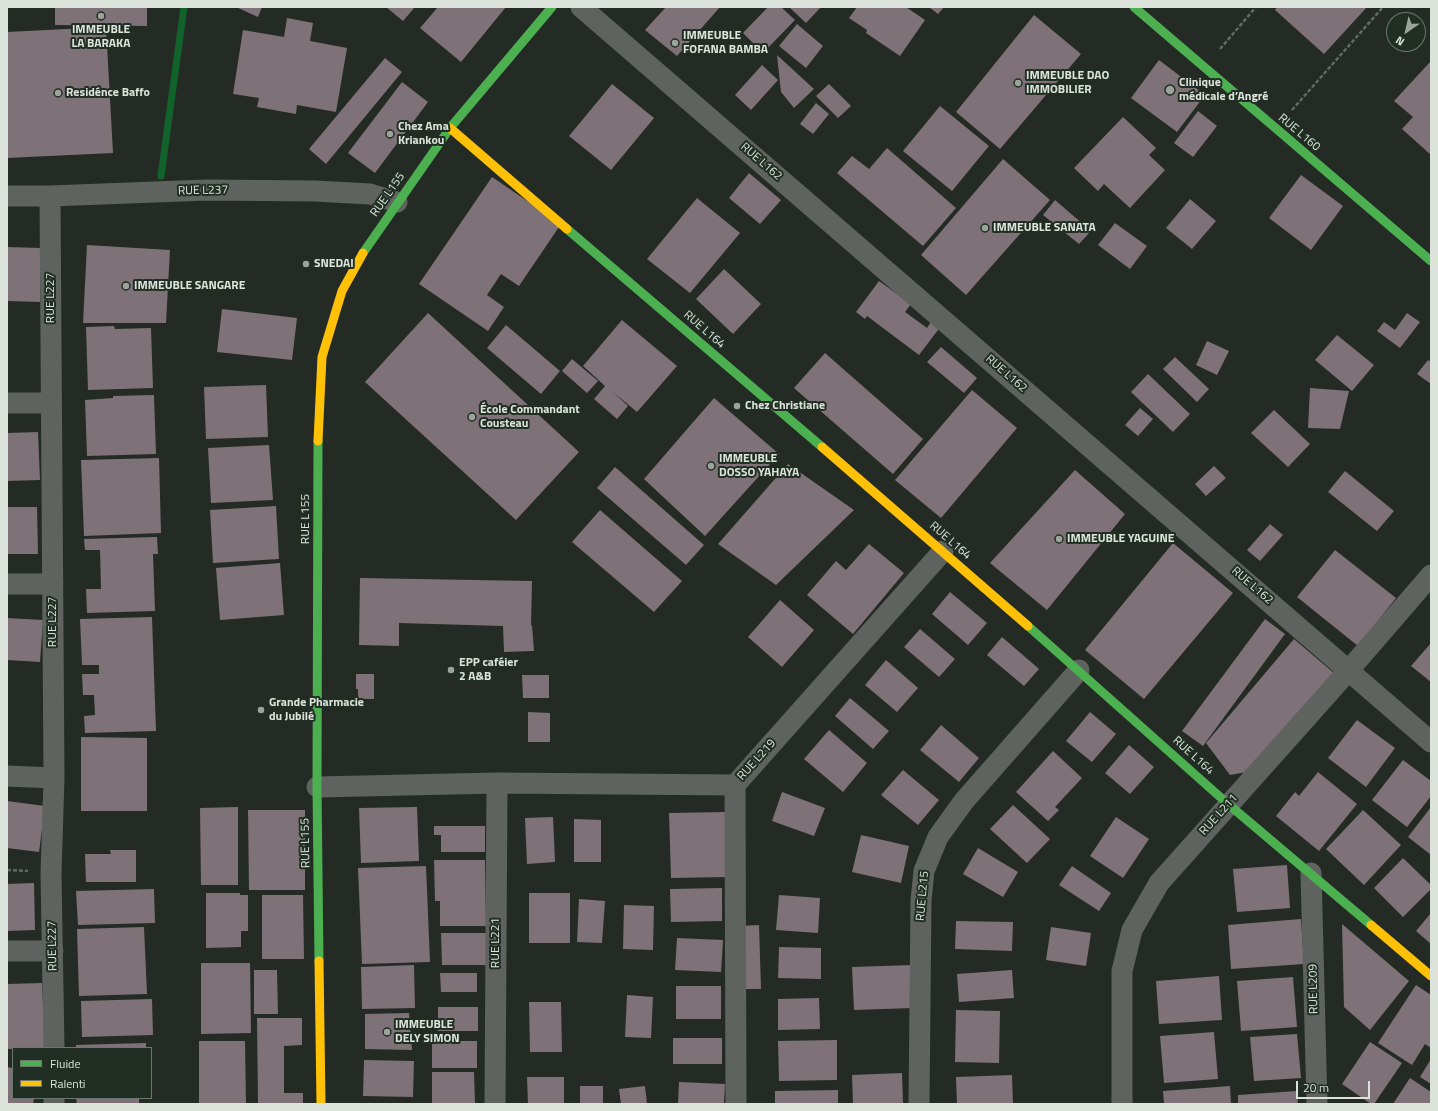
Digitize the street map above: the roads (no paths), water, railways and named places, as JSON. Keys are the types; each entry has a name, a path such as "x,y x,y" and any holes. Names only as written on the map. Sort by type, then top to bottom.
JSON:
{"street":[{"name":"RUE L155","path":"321,1104 317,787 318,417 322,357 342,291 361,255 450,128 552,7"},
{"name":"RUE L162","path":"581,7 1431,742"},
{"name":"RUE L160","path":"1134,7 1431,260"},
{"name":"RUE L164","path":"450,128 943,551 1079,670 1228,804 1431,976"},
{"name":"RUE L237","path":"7,196 50,196 207,190 315,191 370,194 397,202"},
{"name":"RUE L227","path":"50,196 54,778 51,873 54,1047"},
{"path":"7,403 51,403"},
{"name":"RUE L219","path":"736,1104 735,785 943,551"},
{"name":"RUE L211","path":"1122,1104 1122,970 1132,930 1159,883 1349,670 1431,575"},
{"path":"7,584 53,584"},
{"name":"RUE L215","path":"919,1104 921,900 924,871 938,837 964,801 1079,670"},
{"path":"7,776 54,778"},
{"path":"317,787 497,782 735,785"},
{"name":"RUE L221","path":"495,1104 497,782"},
{"name":"RUE L209","path":"1311,873 1321,1100"},
{"path":"7,951 53,950"}],"waterway":[{"path":"161,176 184,7"}],"place":[{"name":"IMMEUBLE LA BARAKA","path":"101,16"},
{"name":"IMMEUBLE FOFANA BAMBA","path":"675,43"},
{"name":"IMMEUBLE DAO IMMOBILIER","path":"1018,83"},
{"name":"Clinique médicale d’Angré","path":"1170,90"},
{"name":"Residénce Baffo","path":"58,93"},
{"name":"Chez Ama Kriankou","path":"390,134"},
{"name":"IMMEUBLE SANATA","path":"985,228"},
{"name":"SNEDAI","path":"306,264"},
{"name":"IMMEUBLE SANGARE","path":"126,286"},
{"name":"Chez Christiane","path":"737,406"},
{"name":"École Commandant Cousteau","path":"472,417"},
{"name":"IMMEUBLE DOSSO YAHAYA","path":"711,466"},
{"name":"IMMEUBLE YAGUINE","path":"1059,539"},
{"name":"EPP caféier 2 A&B","path":"451,670"},
{"name":"Grande Pharmacie du Jubilé","path":"261,710"},
{"name":"IMMEUBLE DELY SIMON","path":"387,1032"}]}
